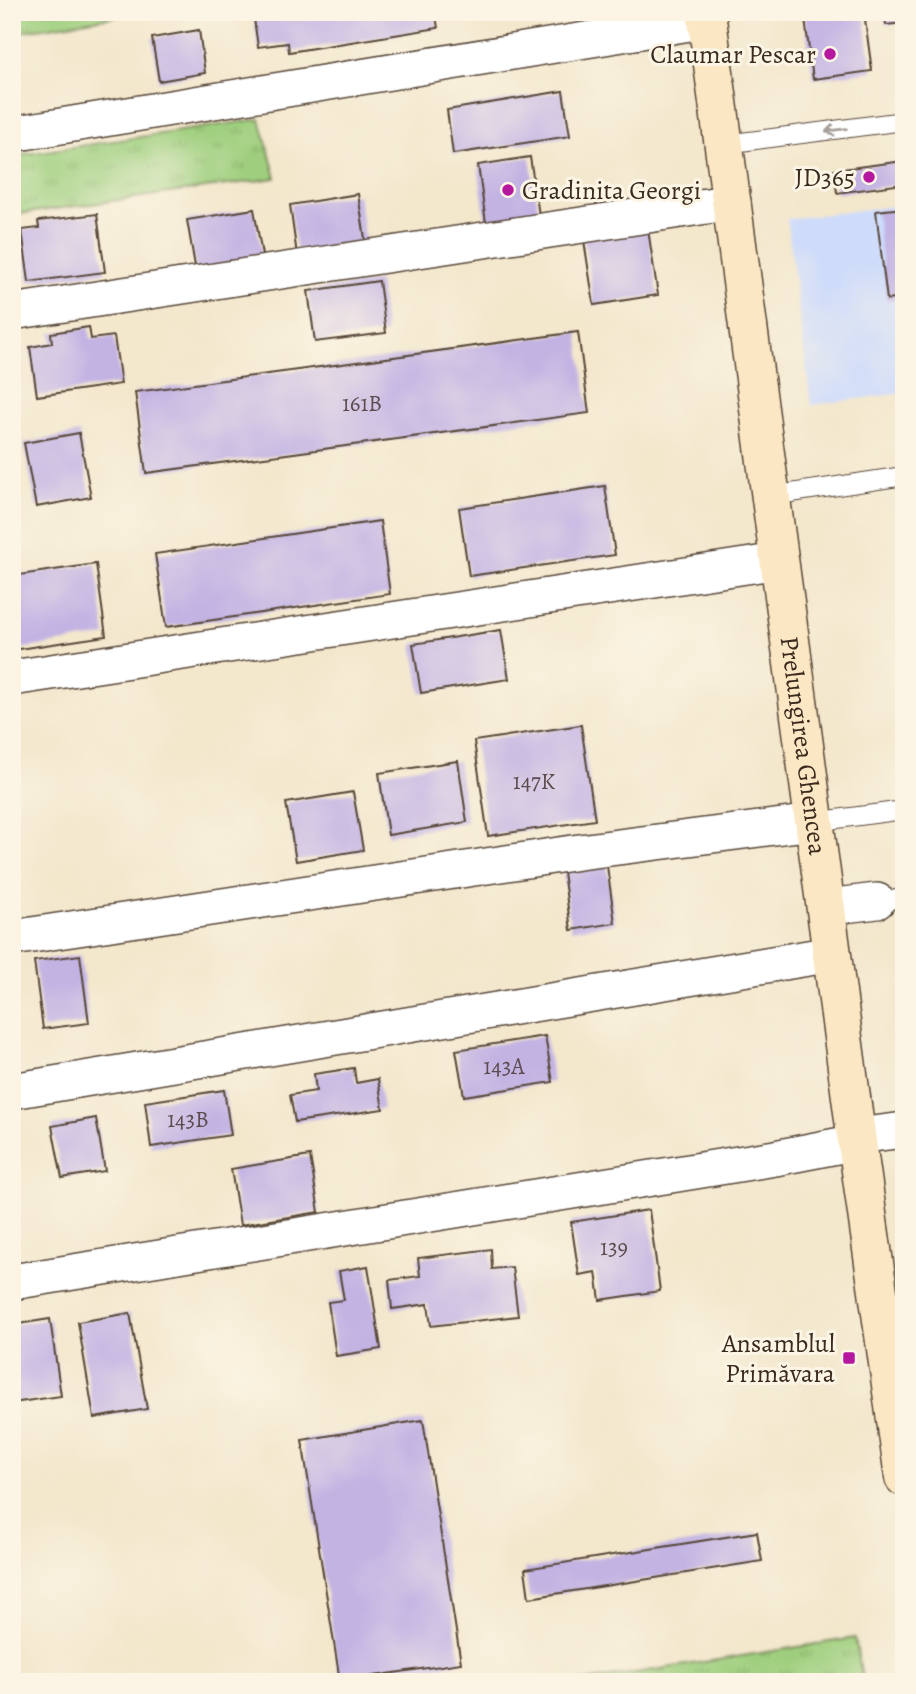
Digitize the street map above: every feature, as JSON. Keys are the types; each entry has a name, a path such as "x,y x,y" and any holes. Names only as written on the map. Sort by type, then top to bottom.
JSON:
{"main road":[{"name":"Prelungirea Ghencea","path":"707,16 857,1139 898,1395 904,1477"}],"street":[{"path":"12,134 707,16"},
{"path":"12,312 733,202"},
{"path":"12,678 779,561"},
{"path":"12,938 579,852 814,822"},
{"path":"827,907 890,900"},
{"path":"12,1091 832,954"},
{"path":"12,1282 748,1163 904,1130"}],"lane":[{"path":"725,144 904,121"},
{"path":"771,496 904,476"},
{"path":"814,822 904,810"}],"shaded area":[{"path":"904,205 904,393 811,405 787,219"}],"green space":[{"path":"12,12 144,12 12,33"},
{"path":"260,119 276,178 12,215 12,156"},
{"path":"855,1638 863,1682 578,1682"}],"building":[{"path":"253,12 452,14 436,16 438,28 289,52 288,43 258,47"},
{"path":"804,12 864,12 872,71 813,79"},
{"path":"884,12 904,12 904,23 886,25"},
{"path":"199,30 205,73 159,81 152,38"},
{"path":"563,91 570,136 453,154 447,110"},
{"name":"Gradinita Georgi","path":"530,157 539,215 486,223 478,165"},
{"name":"JD365","path":"904,161 904,184 837,193 834,170"},
{"path":"358,194 366,245 297,255 290,205"},
{"path":"904,208 904,298 887,300 876,211"},
{"path":"254,209 263,261 196,272 187,220"},
{"path":"97,214 105,272 29,282 22,230 39,228 38,221"},
{"path":"647,223 658,295 594,305 583,234"},
{"path":"379,281 386,333 315,342 308,291"},
{"path":"89,327 91,339 114,336 121,384 37,396 30,347 52,343 51,333"},
{"path":"578,332 589,413 146,473 135,392"},
{"path":"79,433 91,497 36,507 24,443"},
{"path":"605,486 615,555 469,576 459,508"},
{"path":"380,521 390,594 166,627 155,554"},
{"path":"96,564 106,636 12,650 12,576"},
{"path":"501,630 509,679 421,693 413,644"},
{"path":"581,725 595,820 488,836 474,741"},
{"path":"458,761 467,822 388,835 379,773"},
{"path":"353,792 363,850 296,861 286,803"},
{"path":"606,859 615,923 571,930 562,865"},
{"path":"80,955 89,1023 43,1029 34,961"},
{"path":"545,1036 553,1082 464,1096 456,1050"},
{"path":"354,1068 356,1083 378,1079 383,1109 295,1122 290,1095 316,1091 314,1074"},
{"path":"224,1090 231,1135 151,1147 145,1102"},
{"path":"96,1118 105,1171 62,1178 52,1126"},
{"path":"310,1156 319,1212 240,1225 231,1169"},
{"path":"649,1210 660,1291 600,1300 596,1272 579,1275 571,1222"},
{"path":"491,1249 492,1269 512,1267 518,1316 431,1326 428,1304 392,1309 389,1280 420,1276 418,1258"},
{"path":"368,1266 381,1349 336,1356 328,1302 344,1300 339,1271"},
{"path":"130,1313 147,1409 94,1418 78,1322"},
{"path":"50,1319 61,1396 12,1403 12,1325"},
{"path":"423,1420 461,1663 340,1681 302,1440"},
{"path":"757,1532 762,1561 529,1598 525,1569"}],"place":[{"name":"Claumar Pescar","path":"830,54"},
{"name":"JD365","path":"869,177"},
{"name":"Gradinita Georgi","path":"508,190"},
{"name":"Ansamblul Primăvara","path":"849,1358"}]}
